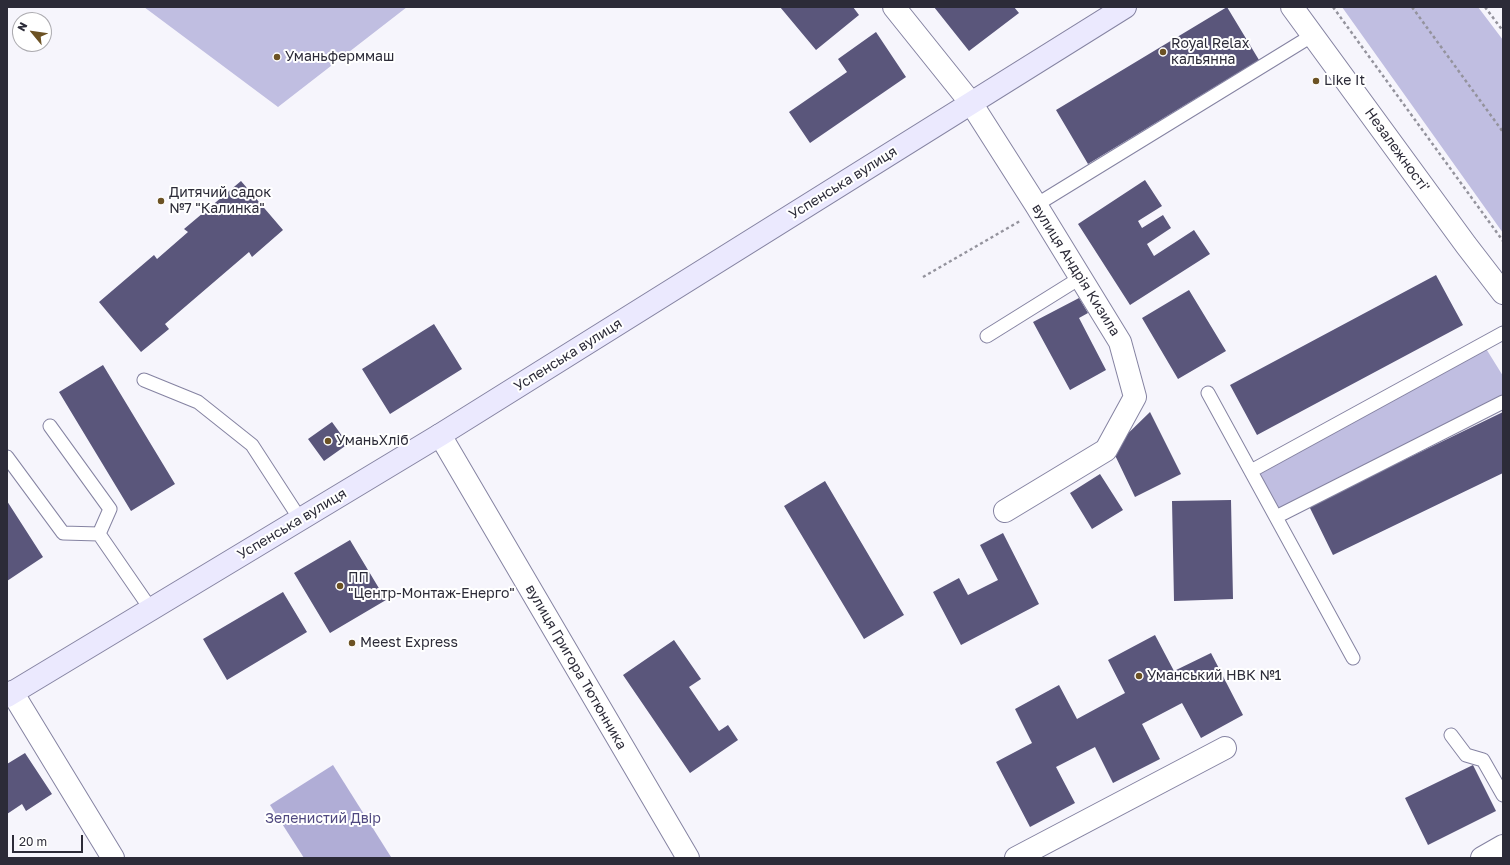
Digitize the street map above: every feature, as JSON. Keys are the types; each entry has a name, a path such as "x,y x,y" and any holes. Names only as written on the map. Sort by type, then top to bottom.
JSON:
{"street":[{"name":"вулиця Андрія Кизила","path":"894,7 971,103 1038,208 1120,342 1135,396 1106,450 1005,511"},
{"name":"Успенська вулиця","path":"10,694 150,608 440,435 1125,7"},
{"name":"Незалежності'","path":"1292,7 1466,245 1503,293"},
{"name":"вулиця Григора Тютюнника","path":"440,435 688,858"},
{"path":"10,694 113,858"},
{"path":"1016,858 1225,748"},
{"path":"1482,858 1503,846"}],"lane":[{"path":"1038,208 1312,34"},
{"path":"987,336 1080,278"},
{"path":"1250,471 1503,333"},
{"path":"144,380 198,402 252,445 300,519"},
{"path":"1208,393 1353,658"},
{"path":"1276,518 1503,402"},
{"path":"50,426 110,509 99,534"},
{"path":"7,457 64,533 99,534"},
{"path":"99,534 150,608"},
{"path":"1450,735 1466,755 1483,760 1503,795"}],"path":[{"path":"1333,7 1503,241"},
{"path":"1412,7 1503,132"},
{"path":"1485,7 1503,31"},
{"path":"923,277 1038,208"}],"shaded area":[{"name":"Уманьферммаш","path":"144,7 407,7 278,107"},
{"path":"1342,7 1478,7 1503,40 1503,233"},
{"path":"1485,347 1503,376 1503,397 1276,512 1256,474"}],"green space":[{"name":"Зеленистий Двір","path":"333,765 391,857 390,858 304,858 270,805"}],"building":[{"path":"780,7 853,7 859,15 816,50"},
{"path":"934,7 1014,7 1019,13 969,51"},
{"path":"1227,7 1259,60 1088,164 1056,110"},
{"path":"876,32 906,77 810,143 789,112 847,72 838,59"},
{"path":"1145,180 1162,206 1138,221 1142,228 1163,215 1171,228 1147,244 1154,256 1194,230 1210,254 1130,305 1078,224"},
{"path":"241,181 283,230 252,257 249,252 165,324 169,329 141,352 99,302 154,255 157,259 188,232 184,229"},
{"path":"1436,275 1463,325 1257,435 1230,385"},
{"path":"1189,290 1226,351 1178,379 1142,318"},
{"path":"1079,298 1088,313 1079,318 1106,370 1070,390 1033,322"},
{"path":"434,324 462,369 390,414 362,369"},
{"path":"103,365 175,484 131,511 59,392"},
{"path":"1150,412 1181,474 1135,497 1112,449"},
{"path":"1503,412 1503,473 1333,555 1309,506"},
{"name":"УманьХліб","path":"332,422 348,444 324,461 308,439"},
{"path":"1100,474 1123,510 1092,529 1070,493"},
{"path":"825,481 904,615 864,639 784,506"},
{"path":"1231,500 1233,599 1174,601 1172,501"},
{"path":"7,501 43,557 7,581"},
{"path":"1003,533 1039,604 961,645 933,592 959,578 968,595 998,580 980,545"},
{"name":"ПП \"Центр-Монтаж-Енерго\"","path":"350,540 386,600 330,633 294,573"},
{"path":"283,592 307,632 227,680 203,639"},
{"path":"1155,635 1174,671 1211,653 1243,715 1201,738 1182,703 1142,724 1160,759 1113,783 1095,747 1056,767 1075,803 1030,827 996,762 1032,743 1015,709 1059,685 1077,719 1125,693 1108,660"},
{"path":"674,640 701,679 689,687 719,731 728,725 738,740 690,773 623,675"},
{"path":"25,753 52,794 26,811 22,804 7,814 7,764"},
{"path":"1473,765 1496,811 1428,845 1405,798"}],"place":[{"name":"Royal Relax кальянна","path":"1163,52"},
{"name":"Уманьферммаш","path":"277,57"},
{"name":"Like It","path":"1316,81"},
{"name":"Дитячий садок №7 \"Калинка\"","path":"161,201"},
{"name":"УманьХліб","path":"328,441"},
{"name":"ПП \"Центр-Монтаж-Енерго\"","path":"340,586"},
{"name":"Meest Express","path":"352,643"},
{"name":"Уманський НВК №1","path":"1139,676"}]}
